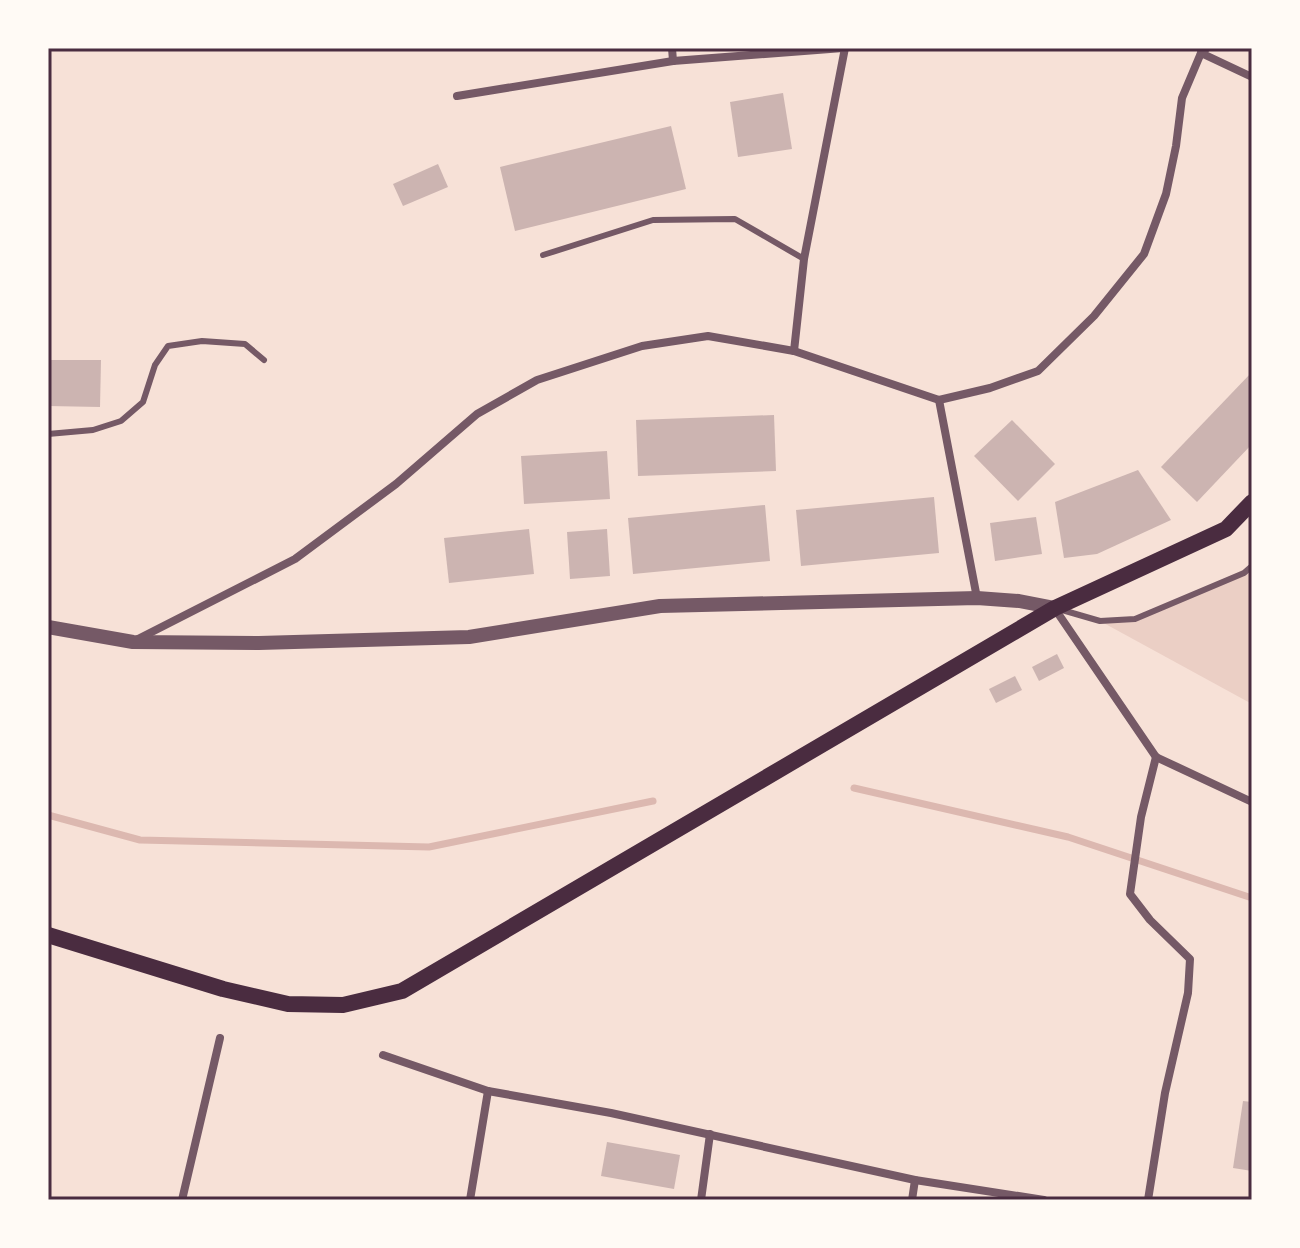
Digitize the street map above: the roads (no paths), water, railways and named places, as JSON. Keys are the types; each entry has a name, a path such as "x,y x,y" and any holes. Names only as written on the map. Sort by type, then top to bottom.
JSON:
{"main road":[{"path":"48,935 223,989 288,1004 343,1005 402,991 1024,625 1226,529 1252,502"}],"street":[{"path":"672,48 673,61"},
{"path":"457,96 673,61 844,48 804,259 794,351"},
{"path":"133,642 295,559 396,484 477,414 537,380 642,346 708,336 794,351 939,400 990,388 1038,371 1094,316 1144,254 1166,194 1182,98 1204,50 1252,77"},
{"path":"939,400 977,598"},
{"path":"48,627 133,642 259,643 469,637 660,606 977,598 1019,601 1055,608 1156,757 1252,802"},
{"path":"1148,1200 1165,1093 1188,993 1190,959 1150,920 1130,894 1141,817 1156,757"},
{"path":"182,1200 220,1038"},
{"path":"383,1055 488,1091 611,1113 915,1180 1044,1200"},
{"path":"470,1200 488,1091"},
{"path":"701,1200 710,1134"},
{"path":"912,1200 915,1180"}],"lane":[{"path":"543,255 653,220 735,219 804,259"},
{"path":"48,434 93,430 121,421 143,402 155,365 168,346 202,341 245,344 264,360"},
{"path":"1055,608 1100,621 1135,619 1244,573 1252,566"}],"waterway":[{"path":"854,788 1068,837 1252,898"},
{"path":"48,815 140,840 429,847 653,801"}]}
